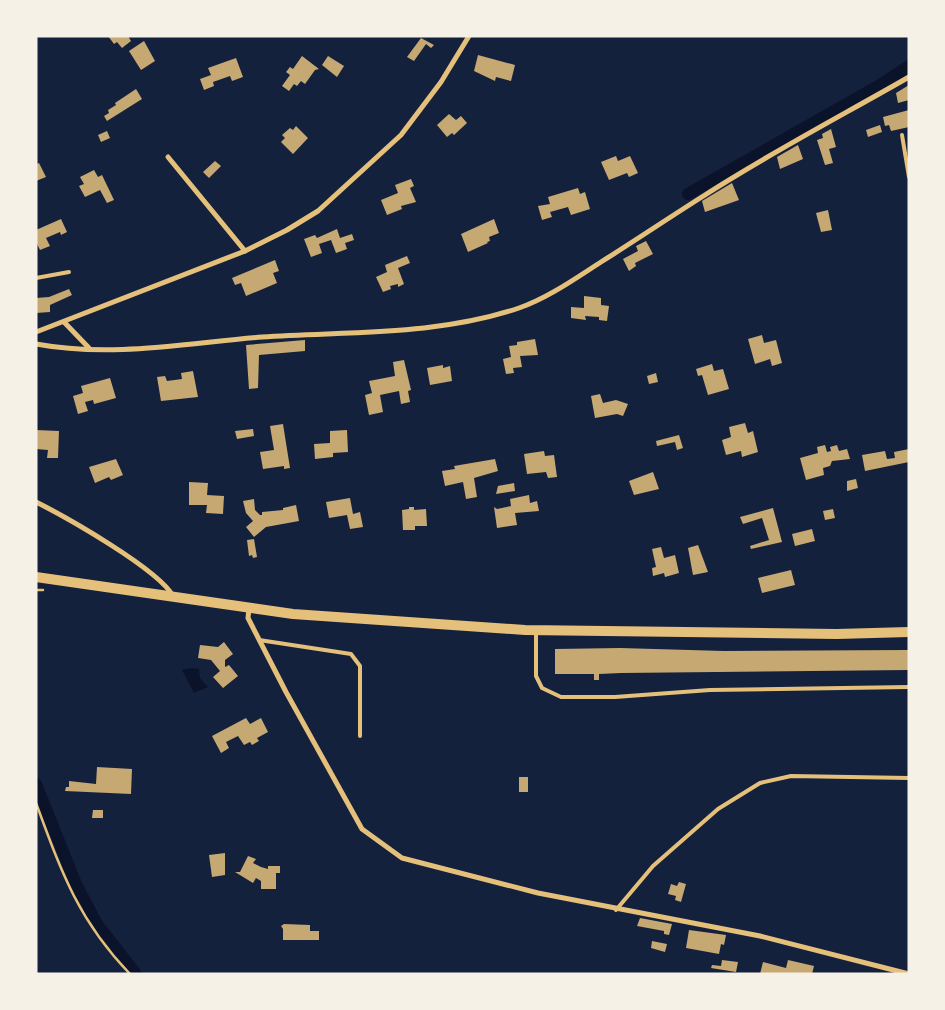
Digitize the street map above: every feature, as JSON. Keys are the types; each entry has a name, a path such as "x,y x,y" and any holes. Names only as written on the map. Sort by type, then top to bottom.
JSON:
{"main road":[{"path":"36,576 293,614 536,630 837,634 909,632"}],"street":[{"path":"36,332 245,250 287,230 318,211 402,135 441,82 469,36"},
{"path":"36,344 54,348 120,350 175,348 260,337 402,331 460,324 521,308 570,282 725,182 909,76"},
{"path":"168,157 245,250"},
{"path":"64,322 90,348"},
{"path":"36,502 70,519 155,576 174,596"},
{"path":"249,607 248,618 259,640 362,829 402,858 538,893 616,910 760,936 909,974"}],"lane":[{"path":"902,135 909,177"},
{"path":"36,278 69,272"},
{"path":"536,630 536,676 542,688 561,697 615,697 710,690 909,687"},
{"path":"259,640 351,654 360,666 360,736"},
{"path":"616,910 653,866 718,809 760,783 791,776 909,778"}],"path":[{"path":"36,803 76,904 114,958 130,974"}],"water":[{"path":"199,669 200,678 208,687 194,693 182,670"}],"building":[{"path":"108,36 128,36 131,41 122,48 117,42 114,44"},
{"path":"421,38 434,45 431,48 426,44 414,61 407,57"},
{"path":"144,41 155,61 141,70 129,51"},
{"path":"478,55 515,65 511,81 496,77 495,81 474,71"},
{"path":"302,56 319,69 315,70 305,84 301,81 297,86 294,84 289,91 282,86 290,75 286,72 290,67 293,69"},
{"path":"328,56 344,66 337,77 322,65"},
{"path":"236,58 243,77 232,81 230,76 213,82 214,86 204,90 200,79 211,75 208,68"},
{"path":"909,85 909,100 898,103 896,93"},
{"path":"136,89 142,99 107,121 104,116 109,113 108,110"},
{"path":"909,110 909,127 891,131 889,125 885,126 883,117"},
{"path":"449,114 456,120 461,116 467,123 454,135 452,133 447,137 437,125"},
{"path":"880,125 882,132 868,137 866,130"},
{"path":"296,126 308,138 293,154 281,142 285,138 282,135 290,128 293,130"},
{"path":"831,129 836,147 829,149 833,163 825,165 817,140 823,138 822,134"},
{"path":"107,131 110,138 101,142 98,135"},
{"path":"798,145 803,159 780,169 777,157"},
{"path":"616,156 618,161 630,156 638,173 629,177 627,173 609,180 601,162"},
{"path":"215,161 221,166 209,178 203,172"},
{"path":"39,163 46,177 36,181 36,164"},
{"path":"94,170 98,177 102,175 114,200 107,203 100,190 85,197 79,186 84,184 80,177"},
{"path":"411,179 414,186 410,188 416,202 401,206 402,209 387,215 381,200 398,193 395,185"},
{"path":"732,183 739,200 705,212 702,201"},
{"path":"578,188 580,194 585,192 590,209 571,215 568,207 550,212 552,217 542,220 538,206 550,204 548,197"},
{"path":"828,210 832,230 821,232 816,213"},
{"path":"61,219 67,232 61,235 60,232 46,238 50,246 40,250 36,242 36,230"},
{"path":"494,219 499,233 489,237 490,241 488,243 468,252 461,234"},
{"path":"337,229 340,238 352,234 354,240 345,243 347,249 336,253 331,240 319,244 322,253 311,257 304,239 315,235 317,238"},
{"path":"646,241 653,254 635,263 636,266 629,271 623,259 638,251 636,246"},
{"path":"407,256 410,263 398,268 404,284 398,287 398,284 390,286 391,289 383,292 376,277 387,272 385,265"},
{"path":"275,260 279,271 273,273 277,283 246,296 241,283 235,285 232,278"},
{"path":"69,289 72,295 50,305 50,312 36,313 36,298 49,297"},
{"path":"584,296 601,298 601,305 609,306 607,321 599,320 599,317 585,316 586,320 571,318 571,307 584,308"},
{"path":"762,335 764,343 776,340 782,363 772,366 770,359 755,364 748,339"},
{"path":"535,339 538,355 520,356 522,367 513,368 514,373 506,374 503,359 511,357 509,346 517,345 517,342"},
{"path":"305,340 305,351 259,355 258,388 249,389 246,345"},
{"path":"404,360 411,390 408,391 410,402 401,404 399,391 380,395 383,412 369,415 365,395 372,393 369,381 395,376 393,362"},
{"path":"712,364 714,371 723,369 729,389 708,395 702,375 698,376 696,369"},
{"path":"443,365 443,368 450,366 452,381 430,385 427,368"},
{"path":"193,371 198,397 161,401 157,377 165,376 167,381 182,379 181,373"},
{"path":"656,373 658,382 649,384 647,376"},
{"path":"110,378 116,398 94,404 93,400 85,402 88,411 78,414 73,396 83,393 81,386"},
{"path":"600,394 603,403 616,400 628,404 623,416 617,414 595,418 591,396"},
{"path":"745,423 748,433 753,431 758,452 742,457 741,451 726,455 722,440 731,437 729,427"},
{"path":"283,424 290,468 284,469 284,466 263,469 260,452 274,450 270,426"},
{"path":"253,429 254,436 237,439 235,431"},
{"path":"36,430 59,431 58,458 47,458 48,450 36,449"},
{"path":"347,430 348,452 333,453 333,457 315,459 314,444 330,443 330,431"},
{"path":"679,435 683,448 677,450 675,442 657,446 656,441"},
{"path":"825,445 827,452 831,451 830,447 837,445 839,451 847,449 850,459 832,461 830,466 823,468 824,475 806,480 800,458 818,453 817,447"},
{"path":"909,449 909,462 865,471 862,455 885,451 887,459 895,458 894,452"},
{"path":"544,451 545,456 554,455 557,477 548,478 546,472 527,474 524,454"},
{"path":"116,459 123,475 111,480 109,477 95,483 89,467"},
{"path":"495,459 498,471 474,478 477,497 466,499 463,482 445,486 442,471 455,469 454,466"},
{"path":"653,472 659,489 634,495 629,481"},
{"path":"856,479 858,488 847,491 847,481"},
{"path":"189,482 208,483 207,495 224,496 223,514 206,513 207,505 189,505"},
{"path":"514,483 515,491 496,494 498,486"},
{"path":"529,495 530,503 537,501 539,511 515,513 517,525 497,528 494,507 497,509 511,506 510,499"},
{"path":"350,498 353,514 360,512 363,527 350,529 347,515 329,518 326,502"},
{"path":"254,499 255,510 260,515 262,515 262,512 283,510 283,508 296,505 299,521 266,527 254,537 246,527 253,521 246,513 243,501"},
{"path":"409,507 414,507 414,510 426,509 427,526 415,526 415,530 403,530 402,510 409,509"},
{"path":"773,508 782,542 751,549 750,546 769,540 762,518 743,524 740,517"},
{"path":"833,509 835,518 825,520 823,511"},
{"path":"812,529 815,541 795,546 792,534"},
{"path":"254,539 257,557 253,558 252,555 249,556 247,540"},
{"path":"698,545 708,572 693,575 688,548"},
{"path":"661,547 664,558 675,555 679,573 665,577 664,573 653,576 652,568 656,567 652,549"},
{"path":"791,570 795,585 762,593 758,578"},
{"path":"224,642 233,654 225,660 225,667 229,665 238,676 223,688 213,677 220,671 211,660 198,658 200,645 218,647"},
{"path":"620,648 724,651 909,650 909,670 621,673 599,674 599,680 594,680 594,674 555,674 555,649"},
{"path":"246,718 250,724 261,718 268,732 257,738 259,741 252,745 250,742 244,745 238,736 226,742 229,748 221,753 212,736"},
{"path":"97,767 132,769 131,794 65,791 66,787 69,787 69,781 96,784"},
{"path":"519,777 528,777 528,792 519,792"},
{"path":"93,810 103,810 103,818 92,818"},
{"path":"225,853 225,875 212,877 209,855"},
{"path":"248,856 256,859 253,863 261,867 268,869 268,866 280,866 280,873 276,873 276,889 261,889 261,881 256,878 253,883 235,872 240,872"},
{"path":"679,882 686,884 681,902 675,900 676,896 668,894 671,884 677,886"},
{"path":"640,918 672,924 669,935 664,934 664,931 637,926"},
{"path":"284,924 310,925 310,931 319,931 319,940 283,940 283,929 281,926"},
{"path":"689,930 726,935 724,945 721,944 719,954 686,948"},
{"path":"652,941 667,944 665,952 651,948"},
{"path":"722,960 738,962 736,972 711,968 712,965 721,966"},
{"path":"788,960 814,966 812,974 760,974 763,962 786,968"}],"waterway":[{"path":"688,194 880,85 909,66"},
{"path":"36,784 76,884 97,924 136,974"}]}
